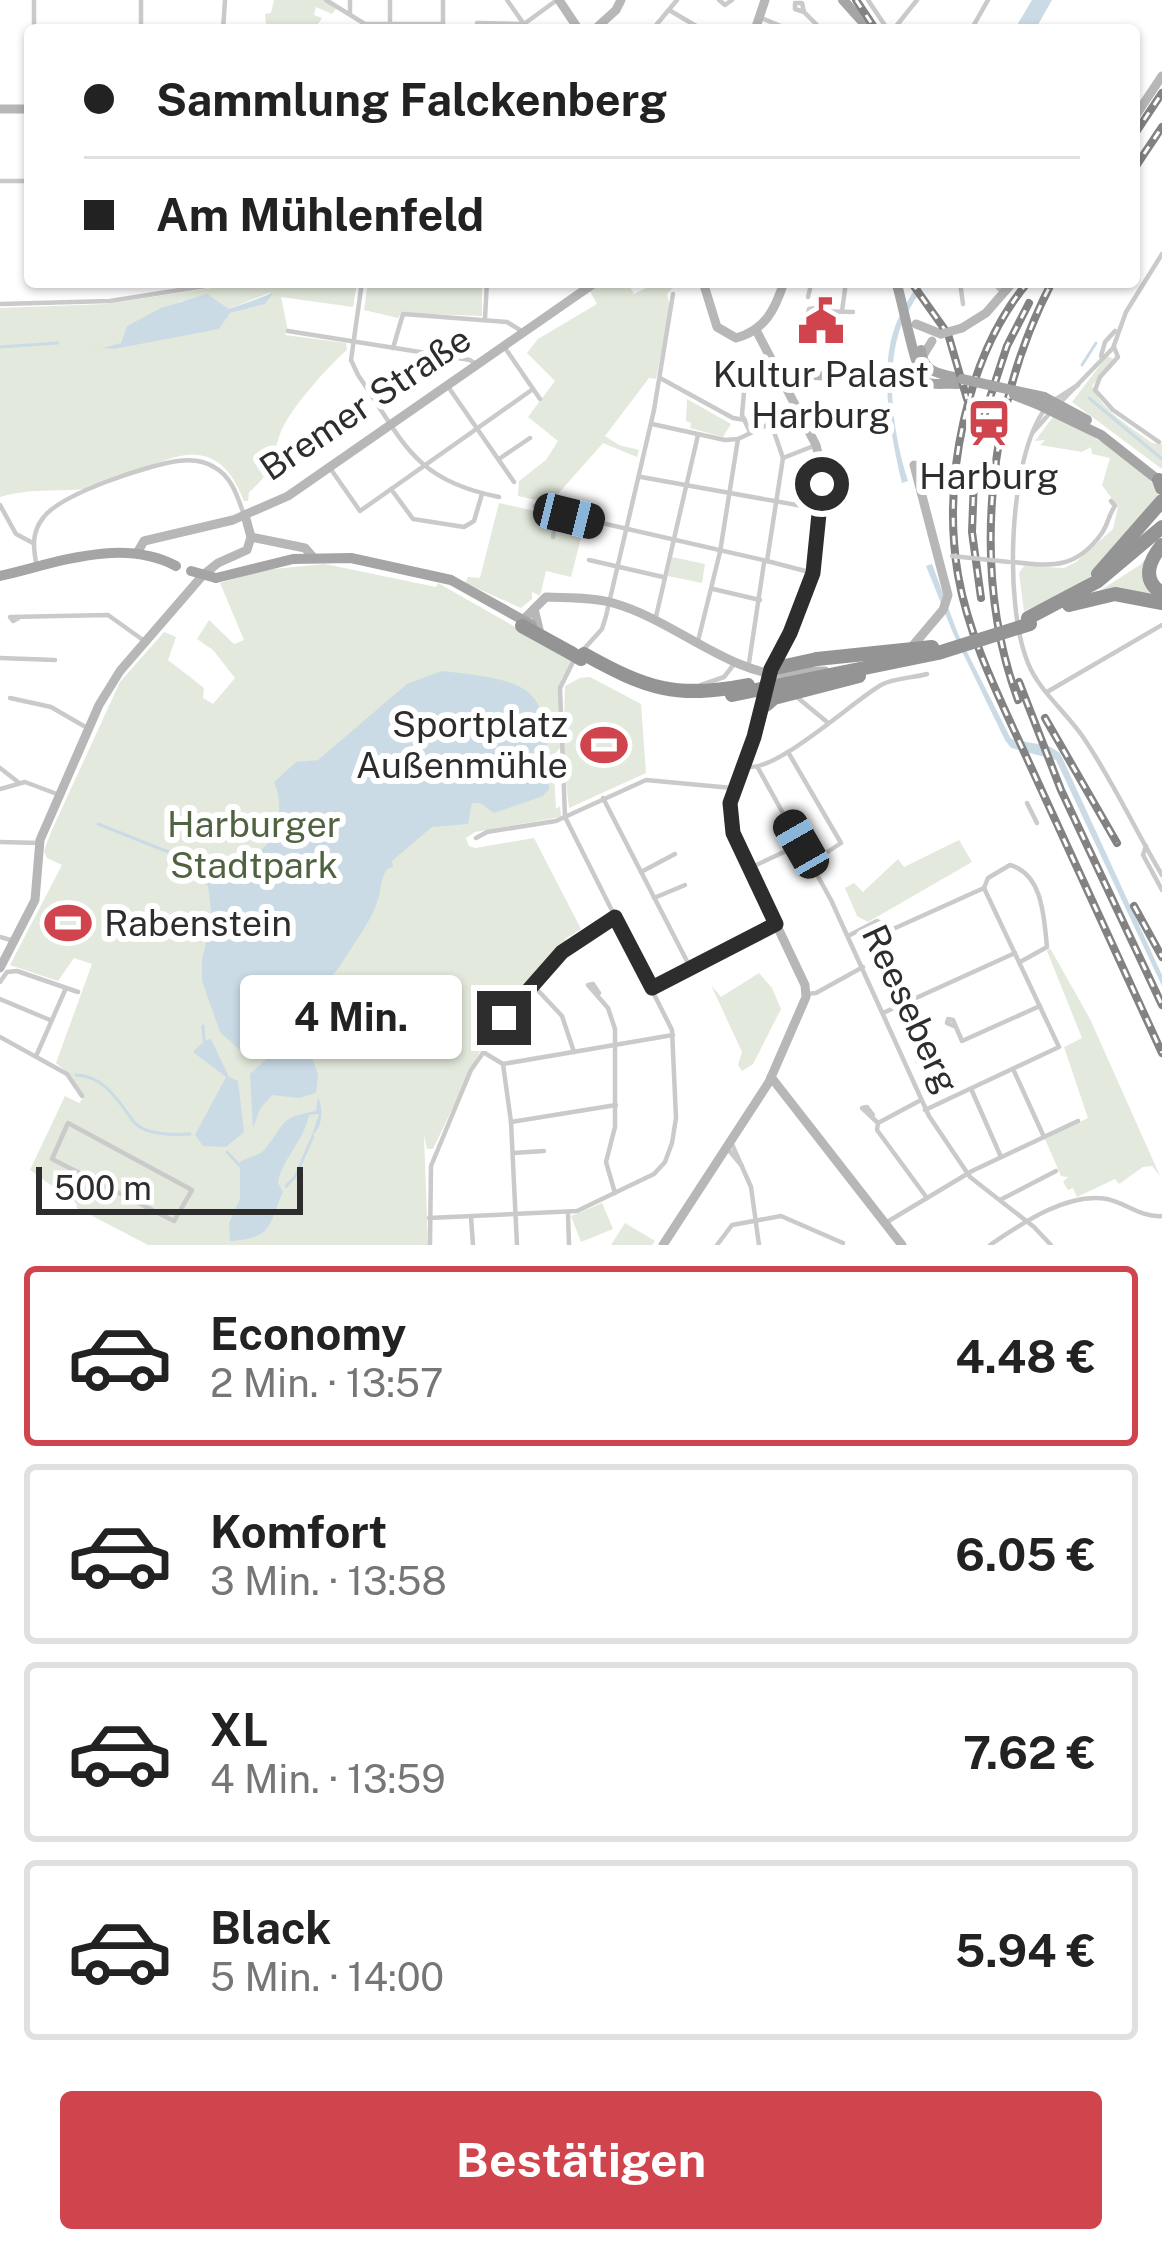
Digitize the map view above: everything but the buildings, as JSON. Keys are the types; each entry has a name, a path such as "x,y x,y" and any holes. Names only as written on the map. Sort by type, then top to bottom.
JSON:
{"highway":[{"path":"1082,591 1162,501"},
{"path":"1029,621 1082,591 1162,531"},
{"path":"1069,605 1123,570 1162,531"},
{"path":"1162,545 1148,573 1152,585 1162,593"},
{"path":"766,705 1069,605 1112,594 1162,603"},
{"path":"528,624 576,657 648,690 677,693 720,691 938,650"},
{"path":"773,671 789,656 817,659 938,650"}],"main road":[{"path":"601,24 621,0"},
{"path":"754,24 762,0"},
{"path":"843,0 862,24"},
{"path":"1140,113 1162,80"},
{"name":"Bremer Straße","path":"140,554 152,540 244,515 288,496 522,333 576,288"},
{"path":"705,288 719,330 736,338 756,330 773,312 782,288"},
{"path":"899,288 932,371 1048,404 1106,439 1161,482"},
{"path":"920,332 962,328 979,319 996,288"},
{"path":"754,737 773,671 813,573 823,466 756,330"},
{"path":"904,378 920,332"},
{"path":"778,373 957,381"},
{"path":"528,624 536,606 549,597 610,602 735,663 773,671 807,677 899,657 939,616 948,599 914,466"},
{"path":"6,969 37,894 40,843 113,682 203,575 218,562 245,551 251,537 244,515"},
{"path":"251,537 305,548 313,557"},
{"path":"0,576 96,554 140,554 216,578 313,557 351,558 421,572 528,624"},
{"path":"528,624 536,606"},
{"path":"789,656 790,633"},
{"path":"663,1245 771,1077 806,994 730,823 728,787 754,737 773,671"},
{"path":"771,1077 902,1245"}],"street":[{"path":"326,0 366,24"},
{"path":"350,0 350,14"},
{"path":"390,0 390,24"},
{"path":"536,0 544,10"},
{"path":"529,24 558,0"},
{"path":"719,0 725,5 732,0"},
{"path":"868,0 886,24"},
{"path":"899,24 917,0"},
{"path":"657,24 675,1"},
{"path":"669,10 693,24"},
{"path":"804,12 816,24"},
{"path":"756,16 775,24"},
{"path":"477,23 489,24"},
{"path":"1162,254 1099,362 1078,385 1048,404 1031,435 1017,495 1012,562 1025,655 1087,743 1162,875"},
{"path":"0,304 110,301 193,288"},
{"path":"361,288 351,360 358,375 422,467 444,481 499,497"},
{"path":"484,320 487,288"},
{"path":"842,311 845,288"},
{"path":"961,288 963,304"},
{"path":"429,1219 568,1213 656,1172 671,1147 676,1118 673,1035 565,817 560,688 576,657 602,629 610,602 651,424 673,295"},
{"path":"810,312 853,312"},
{"path":"393,348 403,314 513,323 522,333"},
{"path":"288,332 476,364"},
{"path":"1110,344 1118,356 1100,376 1095,390 1113,410 1159,442"},
{"path":"503,345 540,399"},
{"path":"660,377 733,418 745,420"},
{"path":"745,381 745,420 750,432"},
{"path":"447,386 514,482"},
{"path":"330,468 360,511 533,389"},
{"path":"651,424 738,439 799,410"},
{"path":"749,664 783,458 771,423"},
{"path":"655,621 698,434"},
{"path":"499,459 530,437"},
{"path":"698,641 720,552 738,439"},
{"path":"783,458 816,445"},
{"path":"38,568 33,543 41,520 71,496 181,460 196,460 221,471 231,482 244,515"},
{"path":"640,476 819,509"},
{"path":"391,489 413,519 464,527 474,521 482,494"},
{"path":"0,505 16,534 33,543"},
{"path":"535,506 813,573"},
{"path":"939,557 1069,563 1105,529 1110,511"},
{"path":"553,537 555,514"},
{"path":"589,560 663,577"},
{"path":"712,589 760,600"},
{"path":"19,618 108,615 146,642"},
{"path":"1047,692 1162,625"},
{"path":"0,658 55,660"},
{"path":"880,662 882,684"},
{"path":"680,687 719,680 735,663"},
{"path":"743,762 758,768 882,684 927,674"},
{"path":"790,697 827,722"},
{"path":"10,698 51,707 89,729"},
{"path":"788,752 841,843 811,863"},
{"name":"Reeseberg","path":"758,768 811,863 883,1013 914,1062 926,1110 968,1175 1051,1245"},
{"path":"0,769 18,782 60,795"},
{"path":"477,836 556,820 646,780 728,787"},
{"path":"0,789 18,782"},
{"path":"603,798 691,969"},
{"path":"1027,803 1037,824"},
{"path":"0,842 40,843"},
{"path":"750,868 801,844"},
{"path":"1146,846 1142,854 1162,890"},
{"path":"641,872 675,854"},
{"path":"848,936 877,921 893,929 984,888 988,878 1010,865 1025,872 1035,886 1047,947 1020,962"},
{"path":"654,898 685,885"},
{"path":"926,1110 1059,1047 984,888"},
{"path":"430,1245 428,1178 444,1129 483,1052 531,983 570,945 615,917"},
{"path":"652,988 776,924"},
{"path":"0,938 14,941"},
{"path":"883,1013 1015,953"},
{"path":"806,994 863,967"},
{"path":"0,982 6,969 78,992"},
{"path":"531,983 562,1016 574,1052"},
{"path":"36,1056 66,988"},
{"path":"599,992 613,1018 615,1127 606,1162 615,1193"},
{"path":"0,999 52,1020"},
{"path":"956,1027 962,1041 1040,1006"},
{"path":"483,1052 502,1064 673,1035"},
{"path":"0,1036 67,1074 82,1096"},
{"path":"502,1064 511,1122 517,1245"},
{"path":"1013,1069 1044,1137"},
{"path":"970,1089 1001,1157"},
{"path":"878,1123 921,1100"},
{"path":"511,1122 616,1105"},
{"path":"873,1115 877,1130 927,1199"},
{"path":"886,1222 1001,1157 1078,1121"},
{"path":"68,1123 192,1190 174,1222 52,1159 68,1123"},
{"path":"729,1145 746,1171 759,1245"},
{"path":"513,1153 544,1151"},
{"path":"1000,1200 1056,1171"},
{"path":"991,1245 1027,1222 1090,1198 1162,1216"},
{"path":"568,1213 569,1245"},
{"path":"717,1245 732,1225 781,1216 843,1243"},
{"path":"471,1217 472,1245"}],"green space":[{"path":"274,0 323,0 336,9 332,14 316,7 314,15 322,18 318,24 266,24 265,14 271,13"},
{"path":"212,288 356,288 353,307 281,297 285,335 346,343 347,350 291,413 267,473 249,492 248,501 213,459 194,455 84,489 0,497 0,308 106,304","holes":["271,292 192,331 122,346 127,326 182,301 229,309"]},
{"path":"367,288 482,288 482,316 401,313 398,318 364,310"},
{"path":"630,288 634,294 646,288 672,288 667,294 670,307 656,379 649,378 605,436 639,450 637,457 603,443 557,495 555,504 518,496 519,481 546,460 558,441 528,417 555,381 527,353 538,339 597,304 590,291"},
{"path":"1107,356 1114,359 1092,386 1118,418 1152,443 1162,444 1162,469 1072,402"},
{"path":"687,399 731,424 723,437 690,428"},
{"path":"1053,417 1129,460 1143,471 1159,497 1091,576 1024,611 1019,573 1024,566 1064,568 1076,562 1113,529 1118,507 1102,485 1110,458 1092,454 1091,447 1082,452 1035,441"},
{"path":"499,503 549,514 553,531 581,538 571,577 546,571 540,596 532,592 532,599 521,608 465,583 468,577 480,578"},
{"path":"1161,542 1155,552 1156,598 1093,595 1140,565"},
{"path":"672,557 705,564 702,583 668,576"},
{"name":"Harburger Stadtpark","path":"325,564 436,587 438,583 573,660 561,680 561,747 553,756 556,809 560,806 561,817 475,832 466,838 475,848 534,838 581,929 565,939 568,944 503,1016 498,1013 480,1040 484,1043 433,1149 427,1149 424,1135 428,1245 148,1245 77,1208 30,1170 65,1096 79,1103 83,1098 56,1063 92,964 74,958 58,981 10,965 62,865 47,858 44,851 120,682 164,632 176,637 168,660 204,688 203,698 213,704 235,678 213,650 197,639 209,620 234,644 244,640 220,583 263,570"},
{"name":"Sportplatz Außenmühle","path":"590,677 641,704 646,773 569,808 563,754 565,686"},
{"path":"959,840 972,862 868,922 857,916 845,888 854,883 863,892 898,859 904,867"},
{"path":"1050,948 1090,1019 1160,1176 1152,1166 1143,1167 1119,1184 1115,1179 1077,1197 1063,1182 1068,1177 1061,1176 1045,1139 1088,1118 1064,1047 1082,1038 1047,951"},
{"path":"759,973 781,1009 753,1064 742,1071 738,1065 742,1052 711,985 721,997"},
{"path":"602,1203 613,1229 581,1242 571,1216"},
{"path":"625,1223 655,1241 652,1245 611,1245"}],"shaded area":[{"path":"1032,0 1052,0 1038,24 1018,24"},
{"path":"916,288 922,288 901,326 893,368 895,427 908,481 902,483 887,382 891,342"},
{"path":"273,293 265,304 230,313 219,329 103,348 121,343 127,326 161,308 207,294 229,309"},
{"path":"932,564 958,634 1011,739 1049,746 1060,753 1162,975 1162,986 1056,760 1011,748 1005,740 953,633 926,566"},
{"path":"442,671 502,680 533,697 545,731 549,789 543,796 494,813 472,803 468,824 432,827 392,861 363,930 337,970 301,1005 297,1013 302,1029 280,1047 284,1052 300,1047 309,1050 318,1074 316,1093 299,1098 272,1095 253,1128 250,1074 273,1053 269,1049 244,1054 220,1032 202,981 212,919 208,886 176,855 181,850 229,861 256,854 273,835 277,822 274,782 296,762 318,760 407,684"},
{"path":"211,1039 229,1077 238,1081 244,1132 226,1147 203,1146 195,1135 226,1077 193,1052"},
{"path":"318,1097 320,1124 312,1135 319,1114 309,1115 280,1174 283,1192 268,1227 255,1237 230,1241 229,1223 240,1199 240,1162 263,1151 289,1119 316,1111"}],"waterway":[{"path":"0,347 58,343"},
{"path":"1082,365 1096,343"},
{"path":"1089,398 1162,459"},
{"path":"98,824 176,855"},
{"path":"203,1026 204,1040"},
{"path":"76,1075 103,1085 144,1129 190,1134"},
{"path":"286,1186 295,1177 313,1136"},
{"path":"227,1152 241,1167"}],"railway":[{"path":"856,0 872,24"},
{"path":"1140,126 1162,93"},
{"path":"1140,160 1162,127"},
{"path":"915,288 948,334 967,399"},
{"path":"1024,288 989,346 964,421 953,500 958,575 969,622 995,689 1162,1053"},
{"path":"1018,700 994,597 993,488 1013,381 1049,288"},
{"path":"983,419 1007,346 1029,303"},
{"path":"974,479 972,532 981,598"},
{"path":"1019,682 1061,790 1162,1005"},
{"path":"1045,718 1117,843"},
{"path":"1134,906 1162,957"}],"place":[{"name":"Kultur Palast Harburg","path":"821,321"},
{"name":"Harburg","path":"989,423"},
{"name":"Sportplatz Außenmühle","path":"604,745"},
{"name":"Rabenstein","path":"68,923"}],"route":[{"path":"504,1018 562,952 615,917 652,988 776,924 733,833 730,803 754,737 771,669 813,573 822,484"}]}
